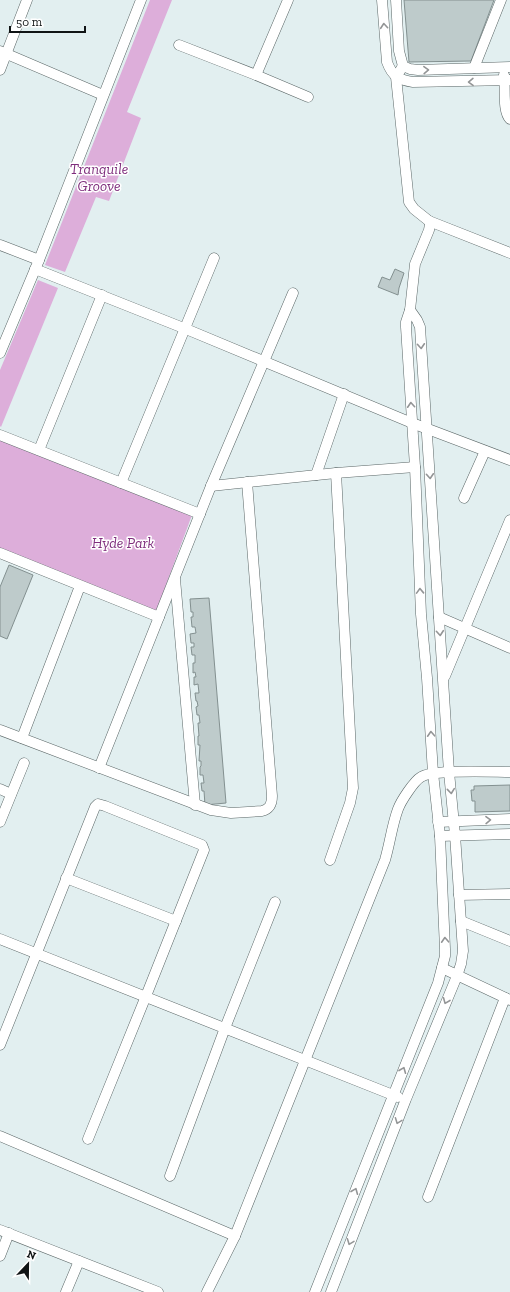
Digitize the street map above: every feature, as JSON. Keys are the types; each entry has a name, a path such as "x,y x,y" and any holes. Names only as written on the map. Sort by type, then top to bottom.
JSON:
{"street":[{"path":"0,70 3,53 27,0"},
{"path":"0,353 37,264 141,0"},
{"path":"256,75 288,0"},
{"path":"382,0 387,62 390,70 396,77 413,82 508,81"},
{"path":"396,0 399,51 403,66 396,77 409,202 414,209 429,221 510,253"},
{"path":"474,68 501,0"},
{"path":"179,45 256,75 308,98"},
{"path":"3,53 104,95"},
{"path":"403,66 418,70 507,67 508,81 506,115 510,119"},
{"path":"315,1292 438,983 445,949 440,836 433,773 428,678 421,614 415,467 406,327 410,310 416,264 430,227 429,221"},
{"path":"0,245 102,295 412,423 510,460"},
{"path":"121,483 186,329 214,258"},
{"path":"99,768 211,486 265,362 293,293"},
{"path":"39,450 102,295"},
{"path":"331,1292 461,964 461,921 449,772 420,327 410,310"},
{"path":"316,475 344,394"},
{"path":"0,435 200,514"},
{"path":"464,498 485,451"},
{"path":"211,486 336,473 415,467"},
{"path":"330,860 352,797 353,788 336,473"},
{"path":"0,730 211,810 231,813 267,810 270,807 272,802 247,482"},
{"path":"444,677 510,520"},
{"path":"0,553 159,617"},
{"path":"175,578 195,804"},
{"path":"22,738 80,586"},
{"path":"439,617 510,648"},
{"path":"0,822 24,762"},
{"path":"207,1292 235,1236 385,860 390,845 398,808 412,786 421,777 433,773 510,772"},
{"path":"0,789 11,794"},
{"path":"0,1045 93,810 98,804 199,844 203,848 204,850 176,921 88,1139"},
{"path":"438,822 454,820 510,819"},
{"path":"440,836 510,834"},
{"path":"66,878 176,921"},
{"path":"459,895 510,894"},
{"path":"170,1176 225,1028 275,902"},
{"path":"461,921 510,941"},
{"path":"0,939 406,1100"},
{"path":"428,1197 507,999 442,968"},
{"path":"0,1136 235,1236"},
{"path":"0,1256 5,1231 158,1292"},
{"path":"66,1292 79,1261"}],"green space":[{"name":"Tranquile Groove","path":"150,0 172,0 127,112 141,118 109,201 96,197 65,272 45,265"},
{"path":"38,280 58,288 1,427 0,370"},
{"name":"Hyde Park","path":"0,439 192,515 156,612 0,548"}],"building":[{"path":"404,0 494,0 471,61 409,62"},
{"path":"395,269 404,273 398,295 378,287 382,277 390,280"},
{"path":"9,565 33,575 7,639 0,636 0,587"},
{"path":"209,598 226,803 205,805 204,791 202,791 201,783 204,783 203,775 200,775 200,745 198,745 198,723 200,723 199,715 197,715 196,707 198,706 195,693 199,693 198,684 194,685 194,677 196,677 195,672 193,673 193,663 195,663 195,655 192,655 191,647 194,647 194,643 191,643 190,634 196,633 195,627 192,627 191,617 193,617 193,612 191,612 190,599"},
{"path":"510,785 510,811 475,812 475,801 472,801 471,790 474,790 474,786"}]}
